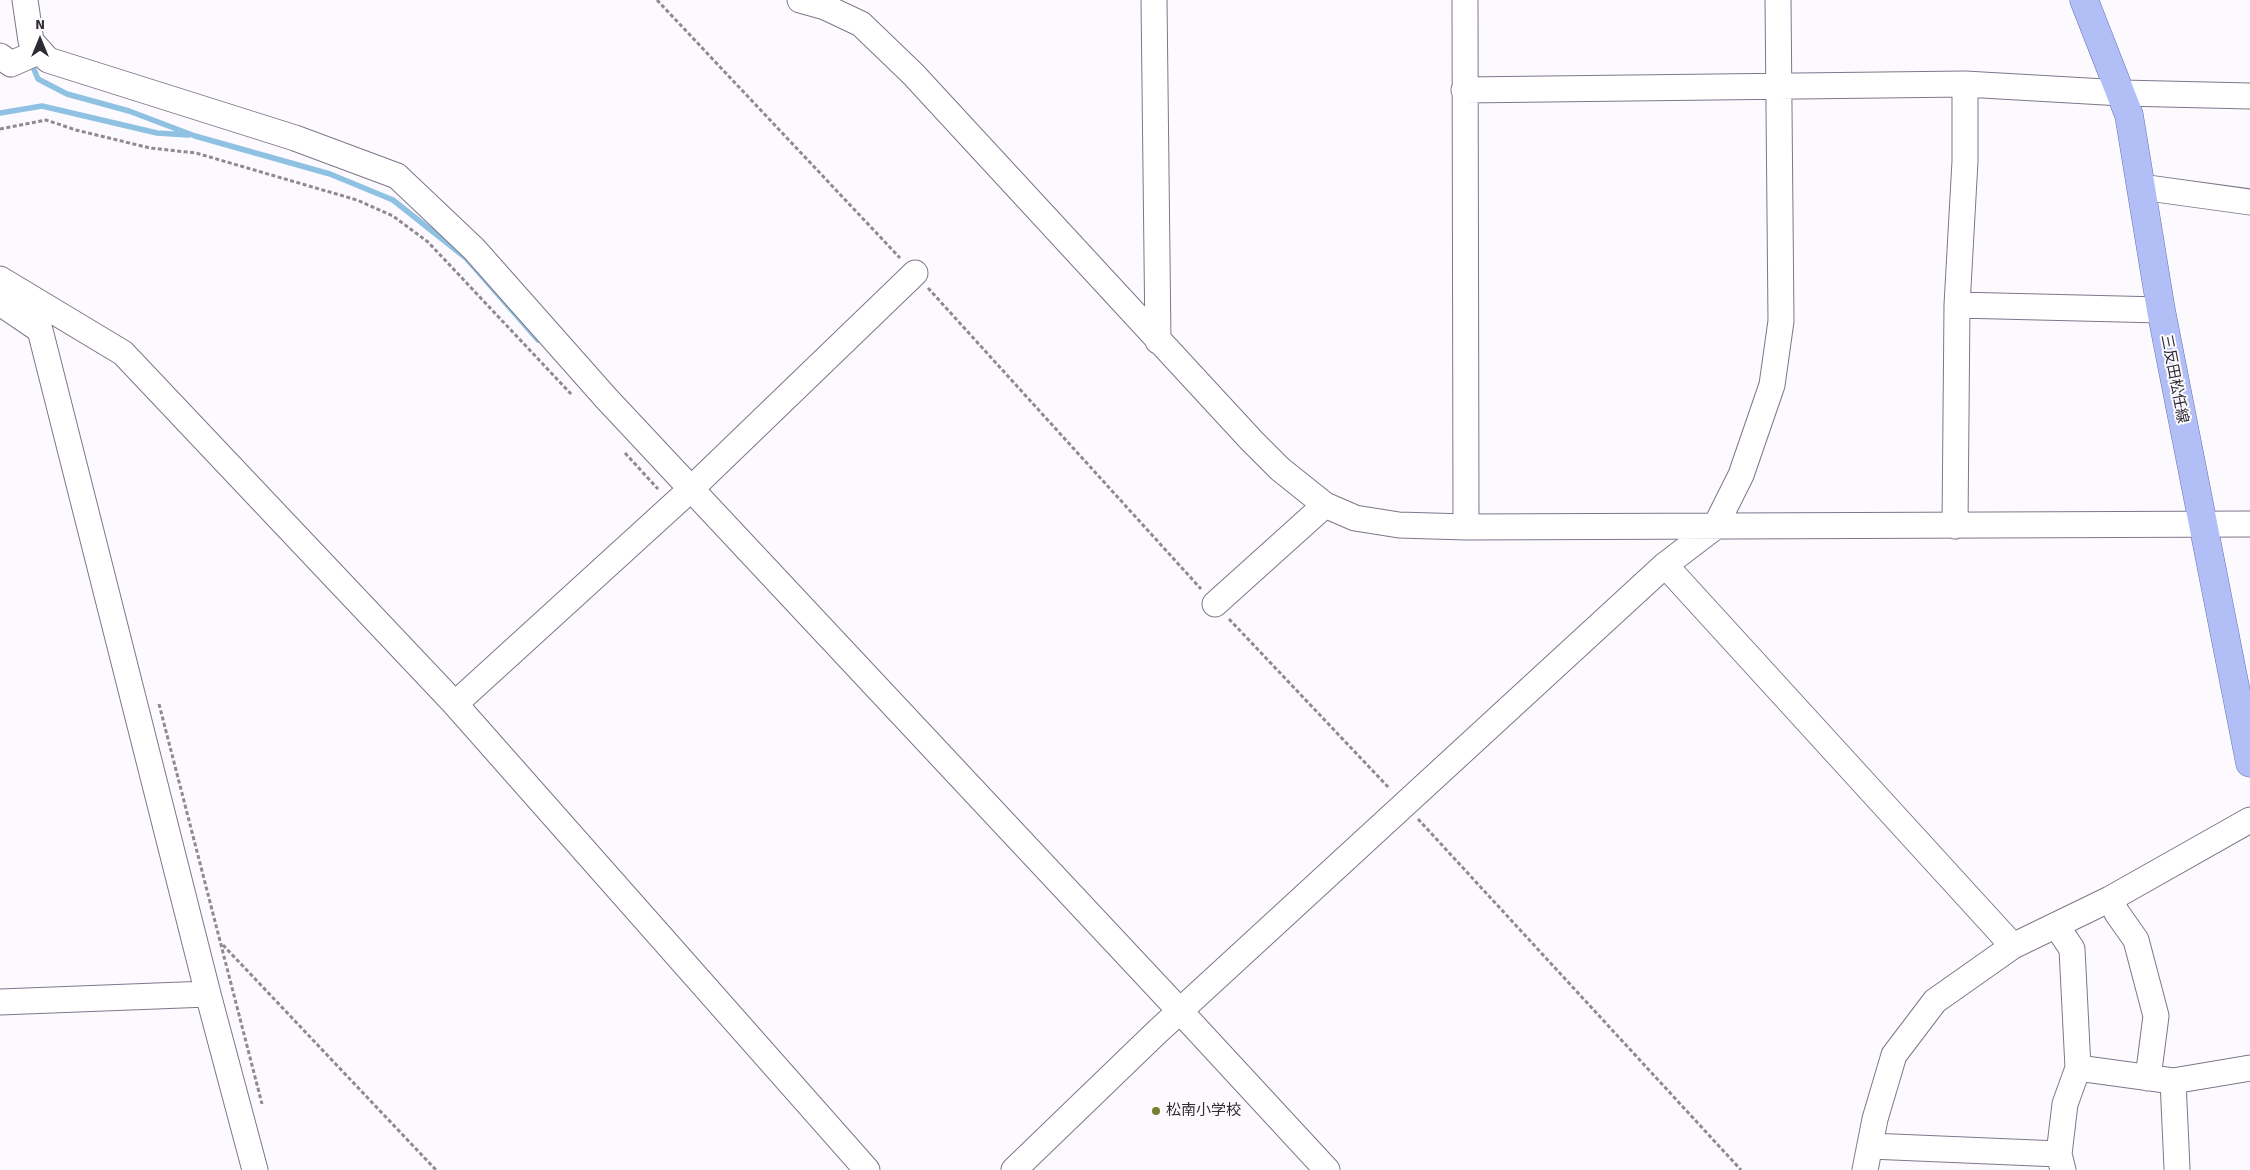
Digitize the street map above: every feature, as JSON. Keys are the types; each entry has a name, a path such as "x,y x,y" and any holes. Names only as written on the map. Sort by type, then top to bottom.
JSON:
{"main road":[{"name":"三反田松任線","path":"2084,0 2129,115 2161,310 2250,764"}],"street":[{"path":"25,0 31,40 48,60 295,138 398,176 474,249 606,398 685,495 724,524 1327,1170"},
{"path":"800,0 825,4 861,24 913,74 1158,341 1275,463 1325,505 1355,518 1399,525 1466,526 2204,526 2250,524"},
{"path":"1154,0 1158,341"},
{"path":"1464,0 1466,526"},
{"path":"1014,1170 1157,1032 1665,565 1715,526 1741,475 1772,385 1781,322 1778,0"},
{"path":"8,59 39,51"},
{"path":"1464,90 1965,84 2122,93 2250,96"},
{"path":"1956,526 1957,305 1965,161 1965,84"},
{"path":"2141,187 2250,202"},
{"path":"455,704 685,495 915,273"},
{"path":"0,279 123,354 455,704 867,1170"},
{"path":"0,303 40,330 208,994 255,1170"},
{"path":"1957,305 2161,310"},
{"path":"1215,604 1325,505"},
{"path":"1665,565 2013,946"},
{"path":"1866,1170 1875,1119 1894,1055 1935,1001 2013,946 2110,899 2250,820"},
{"path":"2110,899 2117,913 2136,940 2156,1016 2148,1078"},
{"path":"1870,1146 1976,1160 2061,1162 2065,1104 2078,1068 2072,949 2056,925"},
{"path":"0,1002 208,994"},
{"path":"2078,1068 2173,1081 2250,1068"},
{"path":"2173,1081 2175,1169"}],"path":[{"path":"657,0 915,273 1215,604 1405,805 1741,1170"},
{"path":"0,130 46,120 76,130 150,148 196,152 357,200 393,216 428,242 575,399"},
{"path":"621,449 685,495"},
{"path":"222,944 436,1170"}],"waterway":[{"path":"31,62 38,79 67,94 129,111 195,136 330,174 393,200 466,258 538,340"},
{"path":"0,113 42,106 157,133 188,135"}],"place":[{"name":"松南小学校","path":"1156,1111"}]}
